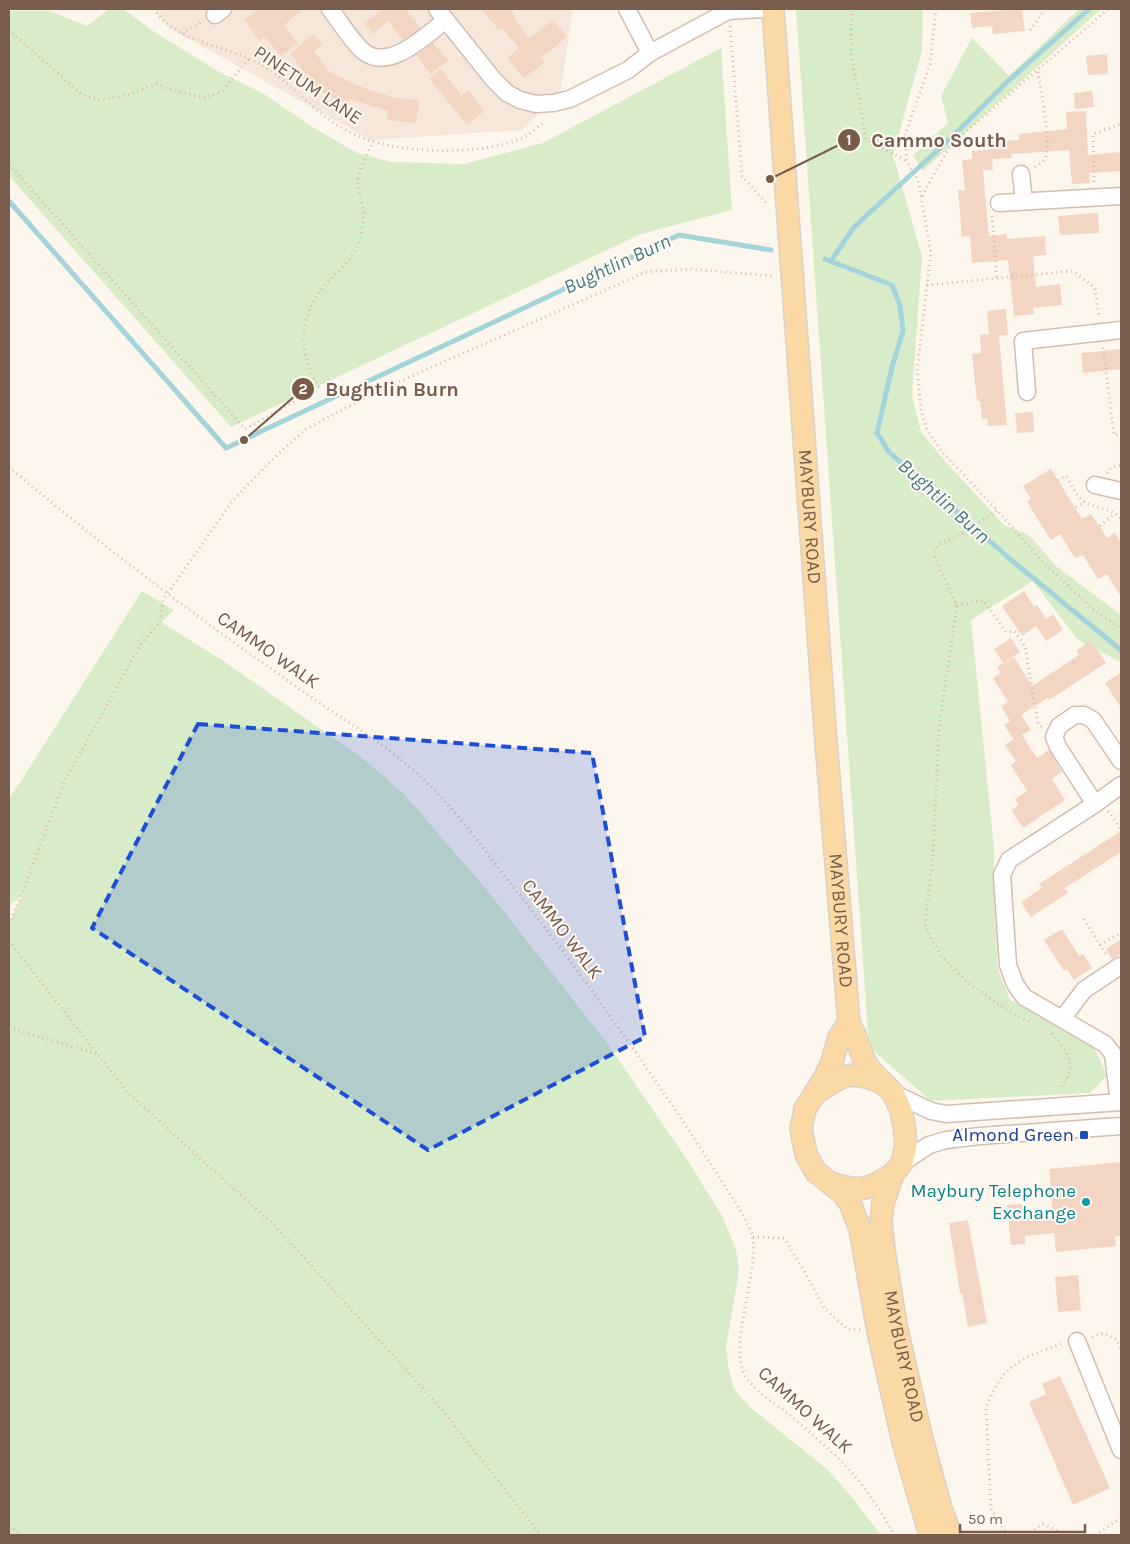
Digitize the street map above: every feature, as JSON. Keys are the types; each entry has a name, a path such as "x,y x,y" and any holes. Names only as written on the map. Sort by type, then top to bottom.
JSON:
{"main road":[{"name":"MAYBURY ROAD","path":"772,9 824,720 849,1023 864,1060 873,1073 889,1089 900,1108 904,1124 906,1146 883,1203 881,1222 885,1260 896,1325 922,1435 941,1509 951,1535"},
{"name":"MAYBURY ROAD","path":"849,1023 839,1037 832,1062 806,1109 801,1130 806,1154 815,1171 841,1192 850,1203 860,1229 878,1331 904,1446 930,1535"},
{"name":"MAYBURY ROAD","path":"816,1093 835,1080 851,1075 868,1077 889,1089"},
{"path":"830,1183 848,1189 863,1189 875,1185 897,1168"}],"street":[{"path":"330,9 365,53 378,57 403,52 442,14 493,79 507,93 520,100 536,104 570,99 628,70 650,53 728,11 763,9"},
{"path":"627,9 650,53"},
{"path":"1021,174 1024,201"},
{"path":"999,203 1121,196"},
{"path":"1026,392 1023,341 1121,330"},
{"path":"1095,485 1121,491"},
{"path":"1098,803 1058,747 1054,737 1059,726 1075,715 1084,715 1093,720 1121,761"},
{"path":"889,1089 930,1111 946,1114 1120,1102 1113,1054 1105,1044 1056,1024 1024,996 1015,984 1008,965 1002,875 1009,860 1098,803 1121,785"},
{"path":"1056,1024 1084,990 1119,967"},
{"path":"897,1168 929,1146 946,1140 1121,1126"},
{"path":"1077,1341 1121,1450"}],"path":[{"name":"PINETUM LANE","path":"153,9 158,16 182,34 263,66 283,80 310,105 337,124 373,141 407,148 433,150 470,149 501,145 523,137 544,122"},
{"path":"851,9 851,52 866,139 907,162"},
{"path":"936,9 930,64 905,135 907,162 918,180 931,253 917,369 921,410 928,432 943,453 1042,561 1094,611 1121,628"},
{"path":"1030,30 1042,14 1038,9"},
{"path":"921,197 949,148 1108,9"},
{"path":"728,11 742,176 770,207 788,216"},
{"path":"182,34 219,12"},
{"path":"9,30 82,94 100,100 130,94 157,84 205,98 221,92 249,60"},
{"path":"1021,174 1042,163 1046,157 1046,137 1038,70"},
{"path":"1095,197 1093,134 1121,124"},
{"path":"9,164 245,429 319,388 307,361 303,342 305,325 310,307 318,292 343,267 353,255 358,245 364,212 358,188 359,174 373,141"},
{"path":"997,278 992,218 999,203"},
{"path":"9,924 65,780 141,644 160,622 163,600 233,500 277,455 306,429 376,392 646,272 690,269 792,277"},
{"path":"927,285 1073,270 1096,288 1114,435 1121,434"},
{"name":"CAMMO WALK","path":"9,467 62,512 168,594 314,699 375,739 415,772 446,804 543,926 625,1036 669,1098 745,1218 753,1237 753,1259 741,1337 741,1360 744,1373 752,1385 812,1434 848,1467 872,1496 894,1535"},
{"path":"1076,507 1085,502"},
{"path":"997,510 966,532 938,545 934,556 957,606 939,726 933,854 925,927 940,954 966,982 1011,1013 1035,1023"},
{"path":"1100,526 1116,513"},
{"path":"957,606 983,600 1006,632 1014,631 1025,646 1038,724 1054,737"},
{"path":"1098,803 1121,829"},
{"path":"1084,919 1100,945 1119,967"},
{"path":"1100,945 1121,933"},
{"path":"9,941 128,1092 274,1226 439,1406 541,1535"},
{"path":"1054,1107 1054,1097 1068,1078 1070,1067 1056,1024"},
{"path":"9,1028 98,1054"},
{"path":"753,1237 784,1238 824,1308 847,1329 878,1331"},
{"path":"1104,1333 1117,1340 1121,1351"},
{"path":"1008,1535 992,1509 986,1408 1002,1376 1017,1362 1066,1342 1077,1341"},
{"path":"1095,1535 1121,1518"},
{"path":"1026,1535 1043,1524 1067,1535"},
{"path":"9,1526 21,1535"}],"highlighted area":[{"path":"198,724 592,753 645,1037 428,1150 92,928"}],"shaded area":[{"path":"153,9 573,9 560,95 522,130 371,140 169,28"}],"green space":[{"path":"109,9 123,9 156,33 221,73 261,92 311,126 355,152 391,162 464,164 543,143 721,48 732,210 641,234 231,427 9,176 9,11 50,11 87,26"},
{"path":"796,9 923,9 922,51 893,155 922,256 912,396 921,432 1004,525 1029,535 1056,566 1121,615 1121,662 1078,640 1033,581 971,620 994,849 998,969 1010,1000 1095,1049 1107,1076 1090,1093 931,1101 869,1047"},
{"path":"1079,9 1101,9 923,171 913,155 948,123 941,96 972,38 1009,76"},
{"path":"142,591 174,610 161,622 219,658 361,757 404,794 487,890 607,1043 688,1161 722,1216 736,1249 739,1271 726,1347 729,1372 734,1389 750,1407 827,1469 881,1535 9,1535 9,924 22,896 9,905 9,798"}],"building":[{"path":"258,9 303,9 284,25 298,43 281,56 265,37 260,41 244,20"},
{"path":"378,9 405,9 420,28 403,40 388,21 373,34 364,23 380,11"},
{"path":"481,9 510,9 516,17 514,18 529,38 553,20 567,37 541,58 545,62 524,79 507,58 519,48 502,28 499,30"},
{"path":"1022,9 1025,31 993,34 992,26 972,28 970,13"},
{"path":"314,34 322,44 314,51 330,72 356,85 395,98 419,100 416,123 387,120 388,111 350,99 347,105 311,86 304,76 306,75 290,53"},
{"path":"433,43 448,60 431,74 416,55"},
{"path":"1107,54 1108,74 1088,75 1086,56"},
{"path":"441,69 462,95 468,90 484,111 467,125 429,78"},
{"path":"1092,91 1094,107 1075,109 1074,93"},
{"path":"1086,111 1088,155 1121,152 1121,171 1089,173 1090,183 1072,184 1069,150 1011,154 1012,158 992,159 993,170 983,170 989,236 1007,234 1007,239 1045,236 1046,255 1033,256 1036,287 1060,284 1062,305 1033,308 1034,314 1014,316 1008,260 972,263 970,236 962,237 958,190 965,190 962,160 972,159 972,151 989,150 989,142 1019,140 1019,134 1067,129 1066,112"},
{"path":"1098,213 1099,233 1060,235 1058,216"},
{"path":"1006,309 1008,335 999,336 1007,425 988,426 987,419 982,419 980,401 977,401 972,354 981,353 980,335 989,334 987,311"},
{"path":"1121,349 1121,369 1083,373 1081,353"},
{"path":"1033,412 1034,432 1017,433 1015,413"},
{"path":"1051,469 1082,519 1091,514 1107,538 1115,533 1121,543 1121,597 1107,574 1098,579 1083,555 1075,558 1060,534 1051,540 1027,502 1031,499 1023,486"},
{"path":"1024,591 1034,607 1037,605 1046,619 1053,614 1063,630 1046,641 1036,626 1022,636 1002,606"},
{"path":"1011,638 1020,652 1003,663 994,649"},
{"path":"1091,640 1106,663 1049,700 1048,698 1021,715 1031,730 1022,735 1037,758 1049,750 1062,772 1052,779 1065,800 1023,828 1011,810 1019,805 1015,799 1027,791 1011,765 1016,761 1005,745 1014,739 1004,725 1010,721 1001,706 1008,702 993,678 1001,673 997,667 1014,657 1032,686 1079,655 1076,651"},
{"path":"1121,672 1121,708 1105,683"},
{"path":"1121,831 1121,852 1065,888 1068,893 1031,917 1021,902 1042,888 1039,884"},
{"path":"1062,929 1079,956 1083,954 1092,968 1074,980 1067,969 1064,971 1044,940"},
{"path":"1121,939 1121,954 1112,959 1106,949"},
{"name":"Maybury Telephone Exchange","path":"1121,1162 1121,1236 1115,1236 1116,1246 1056,1252 1054,1233 1025,1236 1025,1244 1011,1245 1007,1205 1022,1204 1023,1218 1053,1216 1049,1169"},
{"path":"968,1220 987,1323 968,1327 962,1293 960,1293 949,1223"},
{"path":"1078,1275 1081,1310 1058,1312 1055,1277"},
{"path":"1060,1376 1110,1488 1073,1505 1029,1402 1046,1394 1042,1384"}],"waterway":[{"path":"831,261 854,227 953,136 1008,81 1089,9"},
{"name":"Bughtlin Burn","path":"9,201 226,448 679,235 771,250"},
{"name":"Bughtlin Burn","path":"825,259 892,285 900,305 903,331 892,367 877,433 889,452 1010,559 1121,650"}],"place":[{"name":"Cammo South","path":"770,179"},
{"name":"Bughtlin Burn","path":"244,440"},
{"name":"Almond Green","path":"1084,1135"},
{"name":"Maybury Telephone Exchange","path":"1086,1202"}]}
